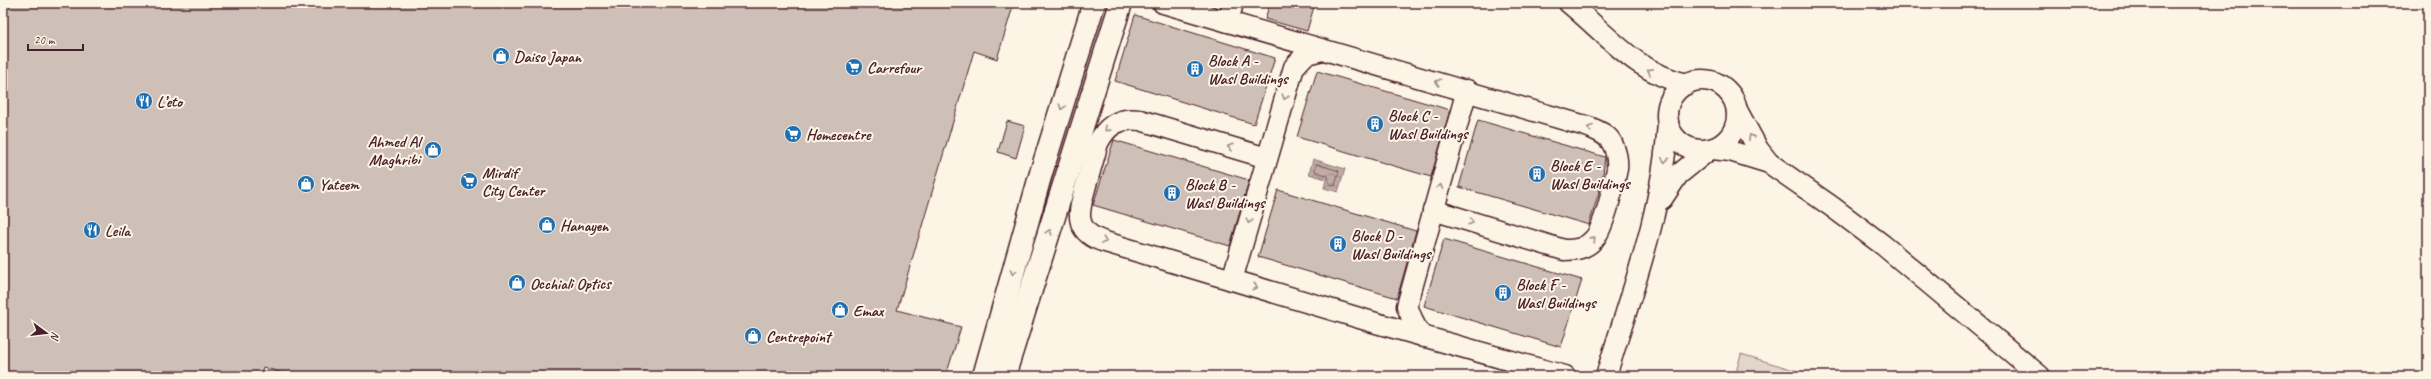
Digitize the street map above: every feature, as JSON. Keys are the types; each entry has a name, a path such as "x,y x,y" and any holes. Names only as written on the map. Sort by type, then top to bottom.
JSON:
{"street":[{"path":"984,376 1024,236 1094,3"},
{"path":"1079,130 1077,109 1079,99 1107,3"},
{"path":"1006,369 1079,130 1121,3"},
{"path":"1163,3 1467,90 1602,132 1612,142 1617,155 1617,169 1595,239 1580,248 1564,250 1433,210"},
{"path":"1228,22 1233,3"},
{"path":"1569,3 1636,63 1660,76 1687,84"},
{"path":"1232,280 1294,67 1306,54 1324,50"},
{"path":"1606,376 1656,210 1665,163 1670,101 1676,93 1687,84 1702,80 1721,85 1728,92 1758,149 1769,163 1883,245 2040,376"},
{"path":"1376,323 1393,317 1407,306 1467,90"},
{"path":"1656,210 1678,175 1711,149 1729,138 1737,120 1737,110"},
{"path":"1267,158 1130,119 1119,120 1102,133 1098,143 1079,208 1082,226 1087,233 1102,241 1424,337 1565,376"},
{"path":"1668,121 1676,139 1693,149 1730,151 1769,163"},
{"path":"1006,369 1013,321 1032,256 1032,248 1024,236"},
{"path":"1407,306 1415,326 1424,337"}],"shaded area":[{"path":"1741,354 1814,376 1735,376"}],"water":[{"path":"1313,159 1345,169 1338,192 1324,188 1326,179 1309,174"}],"building":[{"name":"Mirdif City Center","path":"3,3 1014,3 997,59 974,51 897,310 961,327 946,376 292,376 263,367 260,376 3,376"},
{"path":"1270,3 1315,3 1307,31 1265,19"},
{"name":"Block A - Wasl Buildings","path":"1135,15 1275,58 1254,124 1115,81"},
{"name":"Block C - Wasl Buildings","path":"1317,71 1450,110 1431,177 1297,137"},
{"name":"Block E - Wasl Buildings","path":"1478,120 1605,157 1602,182 1589,225 1459,187"},
{"path":"1007,121 1025,126 1016,158 998,152"},
{"name":"Block B - Wasl Buildings","path":"1114,140 1249,180 1230,246 1093,205"},
{"name":"Block D - Wasl Buildings","path":"1278,190 1416,231 1397,298 1258,257"},
{"name":"Block F - Wasl Buildings","path":"1444,239 1582,280 1561,347 1424,306"}],"place":[{"name":"Daiso Japan","path":"501,56"},
{"name":"Carrefour","path":"854,67"},
{"name":"Block A - Wasl Buildings","path":"1195,69"},
{"name":"L’eto","path":"144,101"},
{"name":"Block C - Wasl Buildings","path":"1375,124"},
{"name":"Homecentre","path":"793,134"},
{"name":"Ahmed Al Maghribi","path":"433,150"},
{"name":"Block E - Wasl Buildings","path":"1537,174"},
{"name":"Mirdif City Center","path":"469,181"},
{"name":"Yateem","path":"306,184"},
{"name":"Block B - Wasl Buildings","path":"1172,193"},
{"name":"Hanayen","path":"547,225"},
{"name":"Leila","path":"92,230"},
{"name":"Block D - Wasl Buildings","path":"1338,244"},
{"name":"Occhiali Optics","path":"517,283"},
{"name":"Block F - Wasl Buildings","path":"1503,293"},
{"name":"Emax","path":"840,310"},
{"name":"Centrepoint","path":"753,336"}]}
